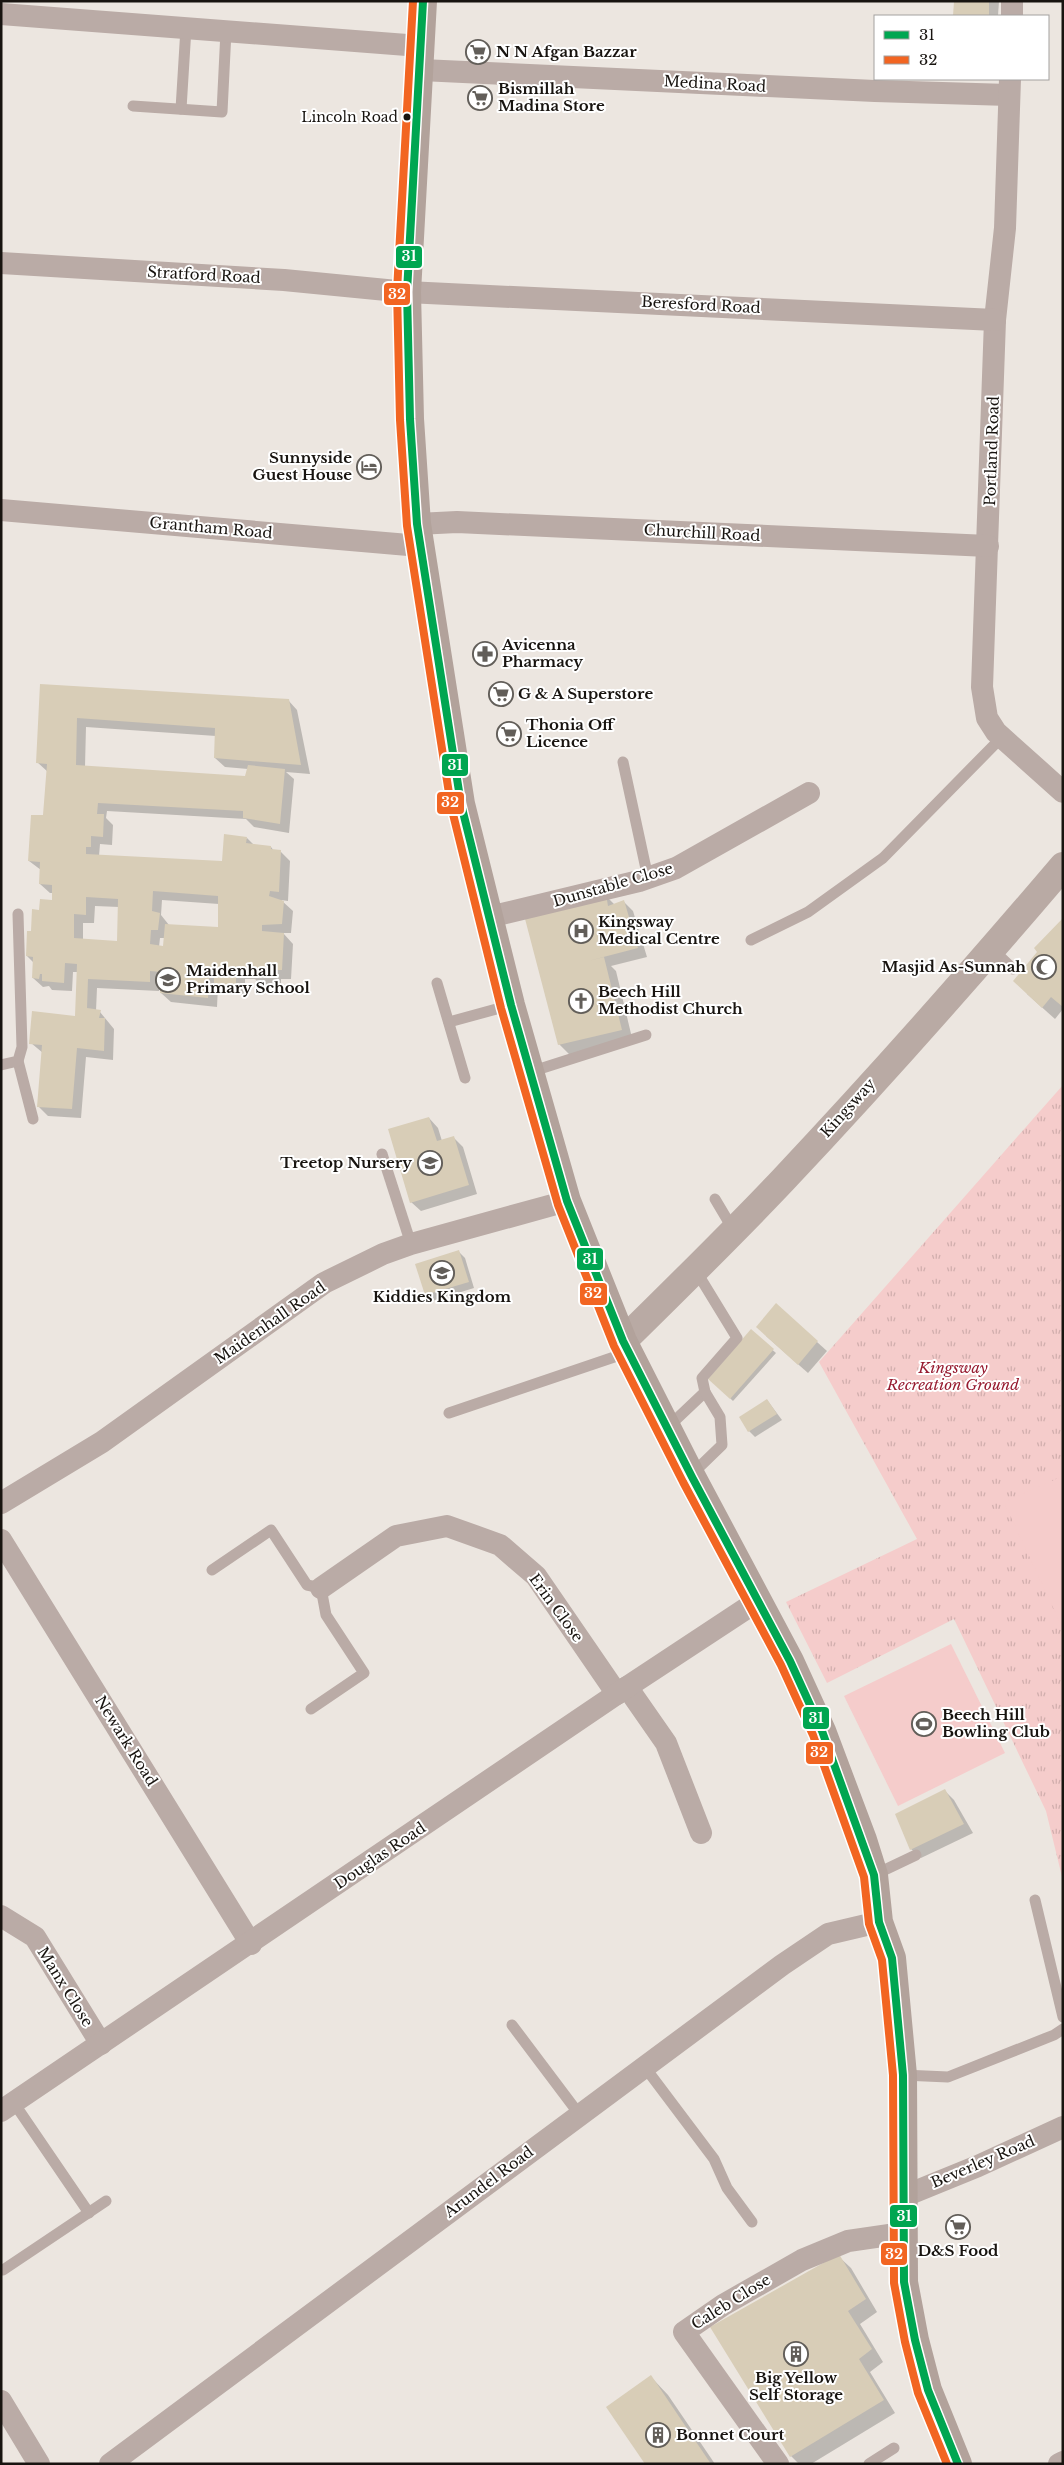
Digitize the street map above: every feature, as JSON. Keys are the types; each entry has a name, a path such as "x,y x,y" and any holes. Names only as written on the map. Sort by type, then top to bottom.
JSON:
{"main road":[{"path":"423,1 407,292 410,419 418,535 461,804 511,1005 567,1201 626,1346 691,1475 759,1600 822,1731 864,1840 874,1875 879,1922 892,1958 903,2075 902,2233 904,2282 915,2340 928,2390 958,2464"}],"street":[{"path":"1012,1 1012,15"},
{"path":"1,14 226,32 420,58"},
{"name":"Medina Road","path":"420,58 865,91 1009,87"},
{"name":"Portland Road","path":"1009,87 1005,228 995,320 982,687 987,718 1002,737 1063,792"},
{"name":"Stratford Road","path":"1,263 284,280 407,292"},
{"name":"Beresford Road","path":"407,292 995,320"},
{"name":"Grantham Road","path":"1,510 418,535"},
{"name":"Churchill Road","path":"418,535 457,522 988,546"},
{"name":"Dunstable Close","path":"489,917 648,878 676,868 809,793"},
{"name":"Kingsway","path":"626,1346 784,1179 992,949 1063,866"},
{"name":"Maidenhall Road","path":"1,1503 102,1442 324,1283 383,1254 411,1244 567,1201"},
{"name":"Erin Close","path":"321,1588 396,1536 447,1526 500,1545 536,1576 622,1691 666,1743 701,1833"},
{"name":"Newark Road","path":"1,1540 251,1944"},
{"name":"Douglas Road","path":"8,2107 759,1600"},
{"name":"Manx Close","path":"1,1916 35,1937 101,2044"},
{"name":"Arundel Road","path":"110,2464 644,2066 828,1934 879,1922"},
{"name":"Beverley Road","path":"902,2197 978,2166 1063,2127"},
{"name":"Caleb Close","path":"778,2464 684,2332 724,2305 802,2260 848,2241 902,2233"},
{"path":"1,2401 39,2464"},
{"path":"1059,2464 1063,2462"}],"lane":[{"path":"181,109 186,28"},
{"path":"133,106 222,112 226,32"},
{"path":"752,940 808,912 883,858 1002,737"},
{"path":"623,762 648,878"},
{"path":"18,914 22,1047 18,1061 33,1119"},
{"path":"992,949 1013,969"},
{"path":"437,984 466,1078"},
{"path":"449,1022 511,1005"},
{"path":"530,1072 646,1035"},
{"path":"1,1065 18,1061"},
{"path":"382,1154 411,1244"},
{"path":"715,1199 734,1231"},
{"path":"691,1475 722,1446 720,1418 705,1392 702,1378 737,1338 696,1271"},
{"path":"449,1413 626,1346"},
{"path":"667,1428 705,1392"},
{"path":"212,1570 271,1530 307,1585 321,1588 326,1615 364,1674 311,1709"},
{"path":"874,1875 916,1855"},
{"path":"1035,1900 1063,2016"},
{"path":"512,2025 580,2114"},
{"path":"903,2075 948,2077 1054,2035 1063,2029"},
{"path":"644,2066 714,2159 727,2188 752,2222"},
{"path":"8,2107 89,2213"},
{"path":"3,2270 106,2201"},
{"path":"869,2464 894,2448"}],"green space":[{"name":"Kingsway Recreation Ground","path":"1063,1085 1063,1881 1046,1811 954,1619 827,1683 786,1602 917,1539 819,1362"},
{"path":"1063,1476 1063,1629 1004,1502"},
{"name":"Beech Hill Bowling Club","path":"951,1644 1005,1753 898,1806 844,1696"}],"building":[{"path":"954,1 989,1 989,15 953,15"},
{"path":"40,684 289,699 301,765 214,758 215,728 77,718 76,765 245,776 248,765 285,769 280,824 243,818 243,811 98,803 97,814 104,814 103,837 91,836 91,847 86,847 86,854 222,861 224,834 247,837 246,843 271,846 271,849 281,850 279,892 270,891 269,896 284,901 282,924 262,925 262,931 284,933 282,970 272,970 272,978 252,977 252,970 236,970 236,986 214,984 214,978 209,978 208,998 160,993 161,972 150,971 150,982 88,979 87,1008 101,1010 99,1018 105,1018 104,1051 77,1048 72,1109 37,1107 42,1045 29,1044 32,1011 75,1016 77,964 65,963 64,983 42,981 42,974 40,974 39,979 32,978 33,957 26,956 27,931 31,931 32,909 39,910 40,899 52,900 52,885 39,884 40,862 28,861 31,815 43,815 47,764 36,763","holes":["153,891 218,896 218,927 165,924 163,946 150,944 151,930 158,930 160,913 152,911","86,897 118,899 117,941 74,938 74,914 86,915"]},
{"path":"606,894 608,906 624,900 638,948 588,961 604,957 622,1030 558,1045 524,915"},
{"name":"Masjid As-Sunnah","path":"1063,918 1063,1007 1051,997 1042,1008 1013,981 1037,952 1034,948"},
{"name":"Treetop Nursery","path":"429,1117 437,1141 454,1136 469,1185 410,1203 388,1129"},
{"name":"Kiddies Kingdom","path":"459,1250 469,1282 425,1295 415,1264"},
{"path":"776,1303 818,1341 798,1365 756,1327"},
{"path":"751,1329 774,1349 730,1399 708,1379"},
{"path":"767,1399 777,1414 748,1432 739,1417"},
{"path":"945,1789 964,1824 910,1850 895,1814"},
{"name":"Big Yellow Self Storage","path":"839,2254 866,2299 848,2311 872,2349 859,2359 884,2400 790,2457 710,2327"},
{"name":"Bonnet Court","path":"651,2375 711,2464 645,2464 606,2407"}],"transit line":[{"name":"32","path":"413,1 397,291 400,420 407,526 451,806 501,1008 558,1205 614,1346 683,1482 781,1665 813,1735 864,1877 869,1924 882,1960 893,2075 894,2283 905,2342 918,2393 947,2464"},
{"name":"31","path":"423,1 407,292 410,419 417,524 461,804 511,1005 567,1201 623,1341 692,1477 790,1661 822,1731 874,1875 879,1922 892,1958 903,2075 904,2282 915,2340 928,2390 958,2464"}],"place":[{"name":"N N Afgan Bazzar","path":"478,52"},
{"name":"Bismillah Madina Store","path":"480,98"},
{"name":"Lincoln Road","path":"407,117"},
{"name":"Sunnyside Guest House","path":"369,467"},
{"name":"Avicenna Pharmacy","path":"485,654"},
{"name":"G & A Superstore","path":"501,694"},
{"name":"Thonia Off Licence","path":"509,734"},
{"name":"Kingsway Medical Centre","path":"581,931"},
{"name":"Masjid As-Sunnah","path":"1044,967"},
{"name":"Maidenhall Primary School","path":"168,980"},
{"name":"Beech Hill Methodist Church","path":"581,1001"},
{"name":"Treetop Nursery","path":"430,1163"},
{"name":"Kiddies Kingdom","path":"442,1273"},
{"name":"Beech Hill Bowling Club","path":"924,1724"},
{"name":"D&S Food","path":"958,2227"},
{"name":"Big Yellow Self Storage","path":"796,2354"},
{"name":"Bonnet Court","path":"658,2435"}]}
